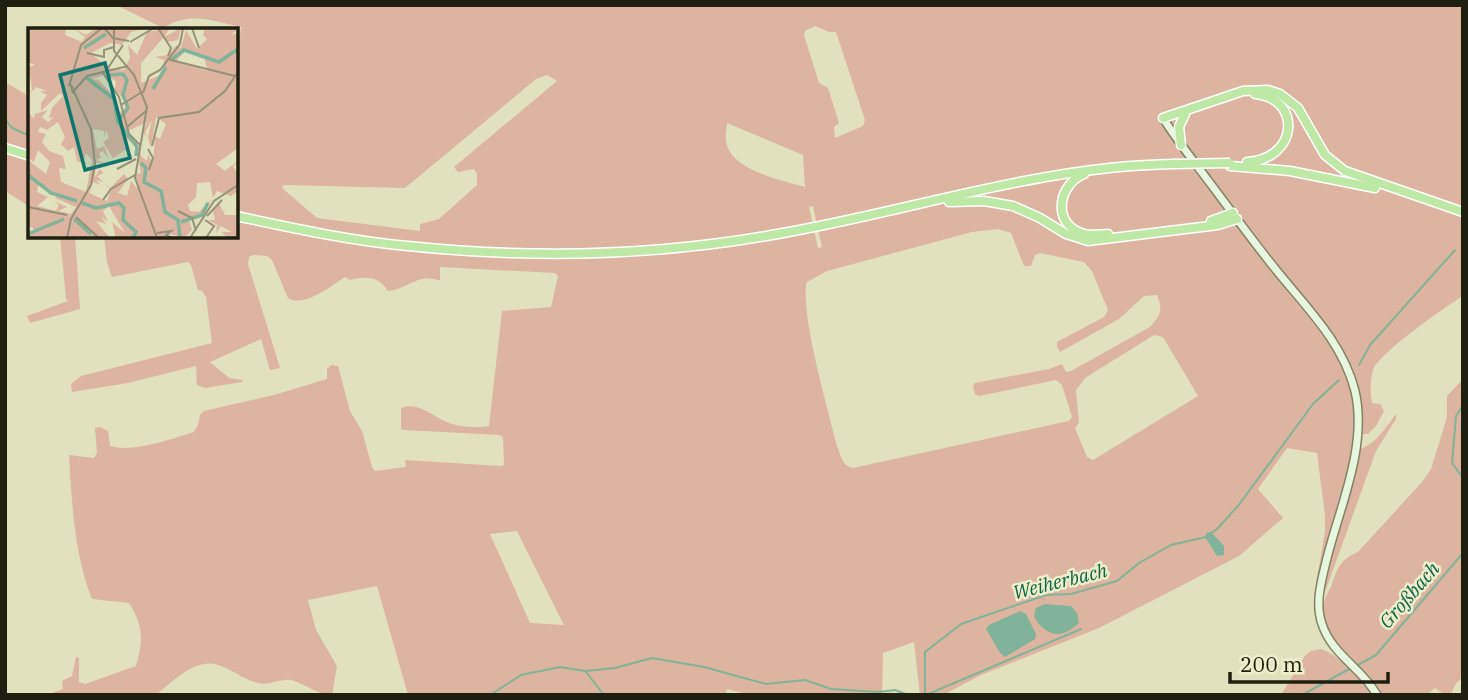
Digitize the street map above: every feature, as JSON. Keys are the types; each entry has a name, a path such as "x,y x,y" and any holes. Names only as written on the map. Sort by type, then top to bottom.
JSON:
{"highway":[{"path":"1164,120 1243,91 1268,90 1280,94 1298,108 1325,155 1345,171 1463,213"},
{"path":"238,216 342,237 407,246 527,254 682,248 748,240 1081,170 1262,161 1278,152 1288,129 1288,122 1280,106 1266,96 1257,94 1164,120"},
{"path":"1181,145 1179,127 1185,114"},
{"path":"5,148 28,155"},
{"path":"1165,164 1075,177 1068,184 1060,204 1066,220 1078,232 1101,235 1216,221 1235,216"},
{"path":"1230,164 1350,182 1463,213"},
{"path":"912,207 969,200 996,202 1028,212 1066,234 1088,241 1218,225 1235,216"}],"main road":[{"path":"1164,120 1335,344 1350,376 1357,407 1356,440 1320,592 1319,611 1325,634 1344,660 1361,674 1377,695"}],"shaded area":[{"path":"116,5 1463,5 1463,296 1399,342 1373,370 1372,403 1380,404 1384,411 1376,426 1368,434 1362,434 1360,449 1376,439 1396,414 1396,419 1376,451 1325,592 1316,584 1325,532 1317,453 1287,448 1258,489 1283,518 1239,556 1099,628 981,675 943,695 920,695 914,642 883,653 882,695 750,695 727,689 725,695 408,695 377,586 308,600 316,630 337,666 332,695 291,680 258,683 210,663 201,664 185,672 156,695 46,695 63,689 62,681 72,676 76,657 79,658 79,682 85,684 136,666 140,649 140,626 129,603 92,599 81,564 69,455 94,458 97,453 95,428 108,431 110,446 119,448 164,441 194,432 204,411 274,395 327,379 327,369 331,365 338,366 350,411 362,431 375,471 406,467 405,460 501,466 504,465 503,438 500,435 404,430 401,429 401,408 420,408 458,425 489,426 502,311 551,307 558,276 555,273 440,267 440,280 422,279 388,291 376,280 350,280 345,277 317,295 294,300 288,298 272,260 267,256 253,255 249,257 248,264 280,368 270,370 261,339 210,362 229,378 243,380 242,382 205,388 197,385 196,366 128,383 72,392 71,384 81,376 212,343 206,297 198,290 188,262 112,277 107,263 104,238 238,238 238,49 241,27 201,19 173,23 163,28","holes":["815,26 836,32 865,120 863,126 835,138 834,127 839,123 828,88 819,83 804,35 805,31","547,75 557,81 454,167 458,172 474,169 477,185 439,219 420,224 420,231 317,218 282,188 284,185 405,188 536,79","727,123 803,155 805,187 770,177 736,159 726,140","813,206 822,247 818,248 809,207","998,229 1011,233 1024,266 1031,266 1035,255 1040,253 1084,262 1092,271 1108,310 1104,317 1057,342 1060,352 1119,319 1144,296 1157,295 1159,316 1150,327 1071,371 1066,372 1062,364 1049,369 975,383 973,386 975,394 979,396 1056,380 1062,385 1072,417 1069,421 849,467 844,463 837,446 816,362 807,315 807,282 827,271 972,232","1154,335 1163,337 1198,396 1093,460 1087,457 1075,428 1079,423 1076,390 1085,378","517,531 564,625 530,623 490,534"]},
{"path":"5,82 28,96 28,206 5,191"},
{"path":"60,238 75,238 80,309 30,323 27,316 68,301"},
{"path":"1463,379 1463,677 1450,695 1445,695 1435,688 1427,695 1381,695 1343,651 1327,627 1325,599 1340,565 1358,552 1431,469 1447,417 1447,396"},
{"path":"1207,532 1212,533 1224,546 1224,555 1217,556 1205,537"},
{"path":"1045,604 1071,606 1077,613 1079,623 1063,633 1049,632 1034,616 1036,608"},
{"path":"1020,611 1026,614 1036,634 1035,639 1005,657 986,629 989,625"},
{"path":"1321,649 1343,662 1372,695 1281,695 1305,656 1311,651"}],"waterway":[{"path":"5,119 12,128 28,135"},
{"name":"Weiherbach","path":"1359,365 1370,345 1455,250"},
{"name":"Weiherbach","path":"1210,534 1238,506 1313,404 1339,380"},
{"name":"Großbach","path":"1463,405 1456,416 1452,463 1463,478"},
{"name":"Weiherbach","path":"925,695 925,652 961,624 1046,595 1071,594 1117,581 1139,563 1171,545 1206,537"},
{"name":"Großbach","path":"1356,666 1376,655 1463,553"},
{"path":"926,695 1081,629"},
{"name":"Weiherbach","path":"490,695 521,675 560,667 585,671 615,668 652,658 704,667 766,684 805,680 831,689 879,692 895,690 908,695"},
{"name":"Großbach","path":"1302,695 1351,668"},
{"name":"Großbach","path":"586,672 604,695"}]}
